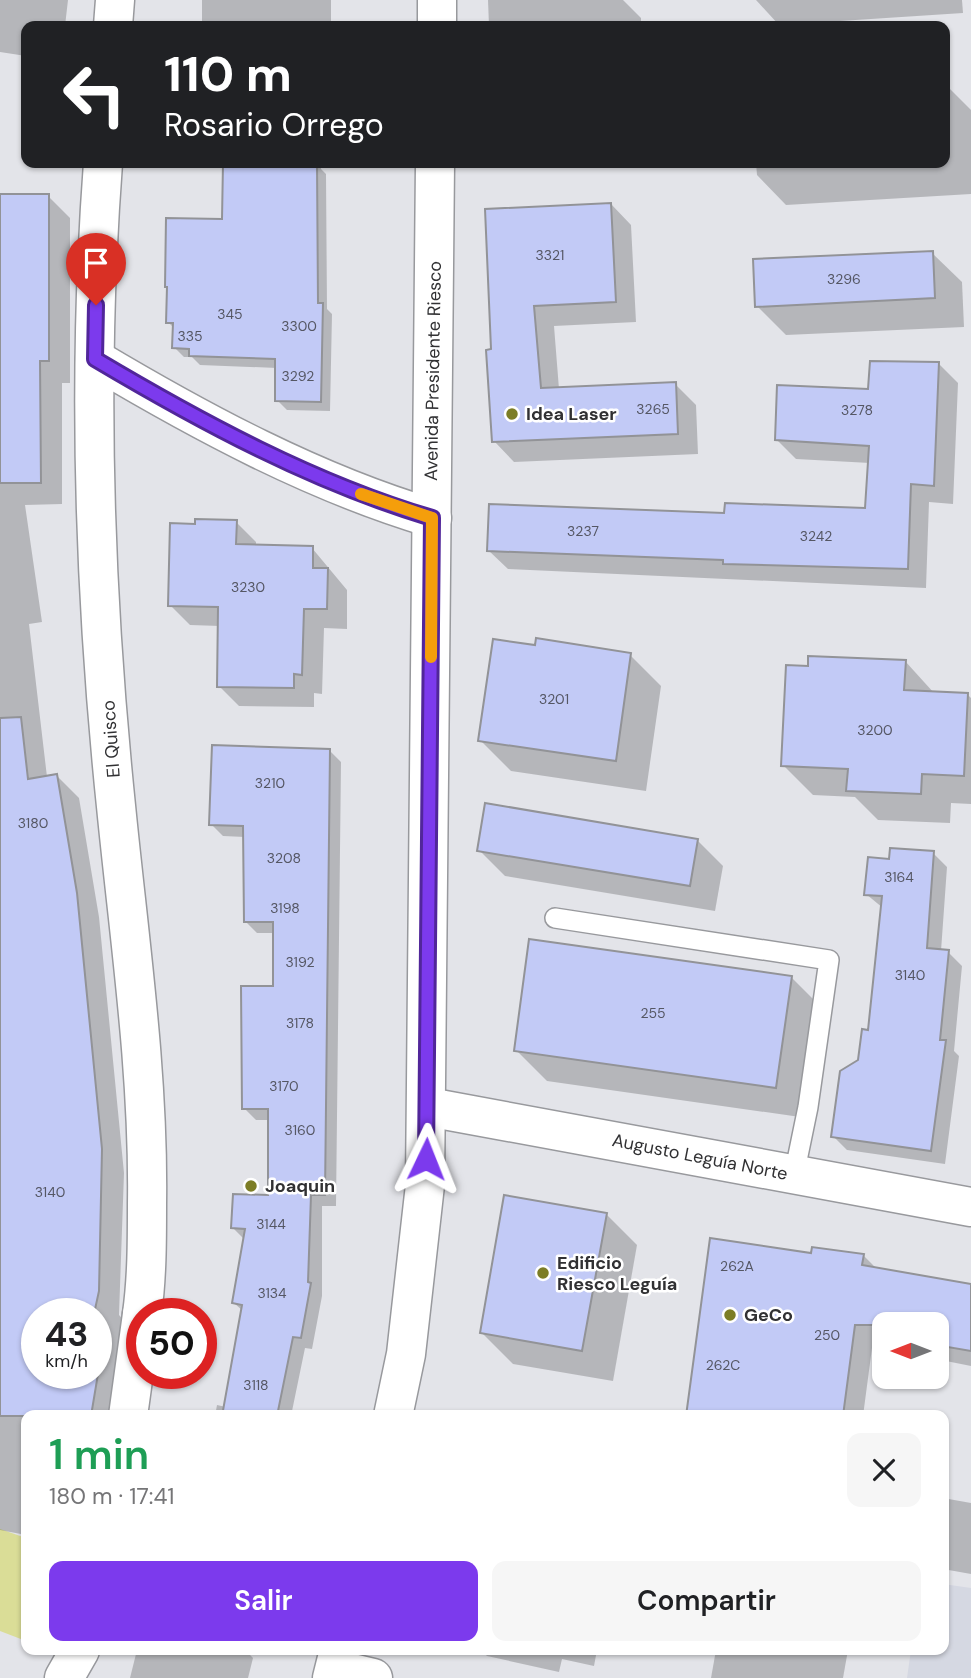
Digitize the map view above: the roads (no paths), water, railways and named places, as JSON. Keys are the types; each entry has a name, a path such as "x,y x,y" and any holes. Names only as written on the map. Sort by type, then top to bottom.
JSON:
{"street":[{"path":"113,21 115,0"},
{"path":"437,0 437,21"},
{"name":"El Quisco","path":"103,168 95,359 97,494 112,762 148,1146 144,1298"},
{"name":"Avenida Presidente Riesco","path":"394,1410 406,1354 421,1234 428,1107 435,168"},
{"path":"95,359 163,399 350,490 432,518"},
{"name":"Augusto Leguía Norte","path":"428,1107 971,1207"},
{"name":"El Quisco","path":"129,1410 132,1389"},
{"path":"64,1678 77,1655"},
{"path":"335,1666 373,1678"}],"lane":[{"path":"555,918 829,960 808,1107 794,1175"}],"place":[{"name":"Idea Laser","path":"512,414"},
{"name":"Joaquin","path":"251,1186"},
{"name":"Edificio Riesco Leguía","path":"543,1273"},
{"name":"GeCo","path":"730,1315"}]}
